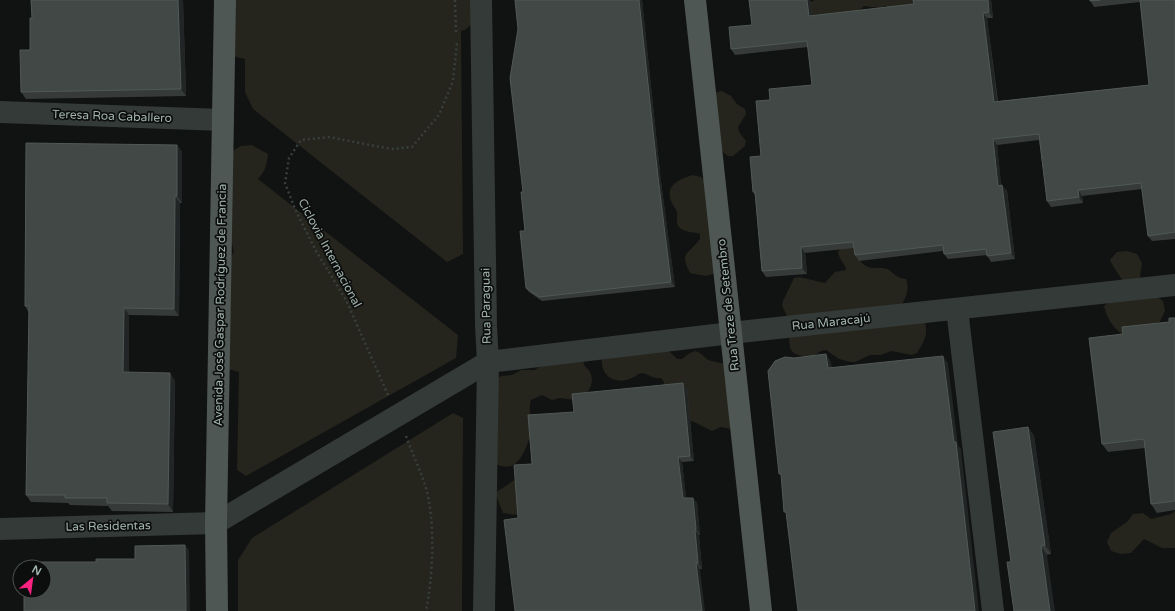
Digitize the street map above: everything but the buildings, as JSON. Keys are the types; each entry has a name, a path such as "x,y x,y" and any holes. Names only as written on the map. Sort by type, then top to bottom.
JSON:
{"main road":[{"name":"Avenida José Gaspar Rodríguez de Francia","path":"217,611 216,523 225,0"},
{"name":"Rua Treze de Setembro","path":"695,0 761,611"}],"street":[{"name":"Rua Paraguai","path":"481,0 486,326 488,362 484,611"},
{"name":"Teresa Roa Caballero","path":"0,112 223,120"},
{"name":"Rua Maracajú","path":"488,362 731,333 1175,285"},
{"path":"957,309 993,611"},
{"path":"216,523 488,362"},
{"name":"Las Residentas","path":"0,529 216,523"}],"path":[{"path":"455,0 456,35"},
{"name":"Ciclovia Internacional","path":"426,611 430,592 432,522 426,486 397,415 346,300 316,251 294,209 285,183 289,158 301,140 329,137 391,149 412,147 439,115 453,81 457,42"}],"shaded area":[{"path":"236,0 479,0 476,20 465,30 461,31 463,254 447,262 253,109 245,92 245,59 228,55"},
{"path":"814,0 924,0 924,3 889,8 885,6 880,8 864,6 854,12 810,16 804,2"},
{"path":"722,91 731,96 737,104 745,109 746,114 738,127 739,132 746,141 745,146 733,156 728,156 720,150 713,94"},
{"path":"252,145 268,154 265,168 258,179 458,335 456,358 246,476 237,470 239,372 227,369 222,298 231,294 230,284 221,269 234,252 232,243 216,229 223,157 241,146"},
{"path":"692,175 701,177 705,181 716,273 706,276 690,273 685,257 700,239 700,234 686,231 679,227 677,222 677,212 670,198 673,185 676,182"},
{"path":"847,238 862,257 860,261 864,265 871,268 883,268 890,270 898,277 906,279 908,286 907,293 900,307 924,319 926,329 925,337 917,353 912,355 891,351 881,355 870,355 855,362 850,362 839,359 826,350 821,351 813,357 800,356 794,353 790,348 787,316 782,306 794,278 799,277 825,283 835,272 846,270 838,252"},
{"path":"1127,251 1137,254 1142,263 1139,284 1163,301 1165,311 1156,329 1127,338 1112,324 1107,316 1104,306 1120,293 1125,285 1110,260 1117,252"},
{"path":"669,351 677,359 682,359 695,351 700,353 708,360 724,364 731,429 721,427 712,431 685,419 663,387 664,382 661,378 643,373 621,381 613,379 607,375 602,367 604,355"},
{"path":"583,358 585,366 592,376 590,388 586,395 581,401 560,398 552,400 542,395 531,400 531,432 529,441 522,456 515,464 509,467 496,464 496,379 501,376 512,375 521,370 535,370 539,367"},
{"path":"453,413 463,418 462,611 238,611 238,560 252,538"},
{"path":"516,479 524,516 503,513 495,493"},
{"path":"1175,511 1175,548 1162,548 1144,539 1131,553 1121,554 1111,551 1107,542 1111,533 1127,522 1133,514 1143,513 1151,519 1171,514"}]}
